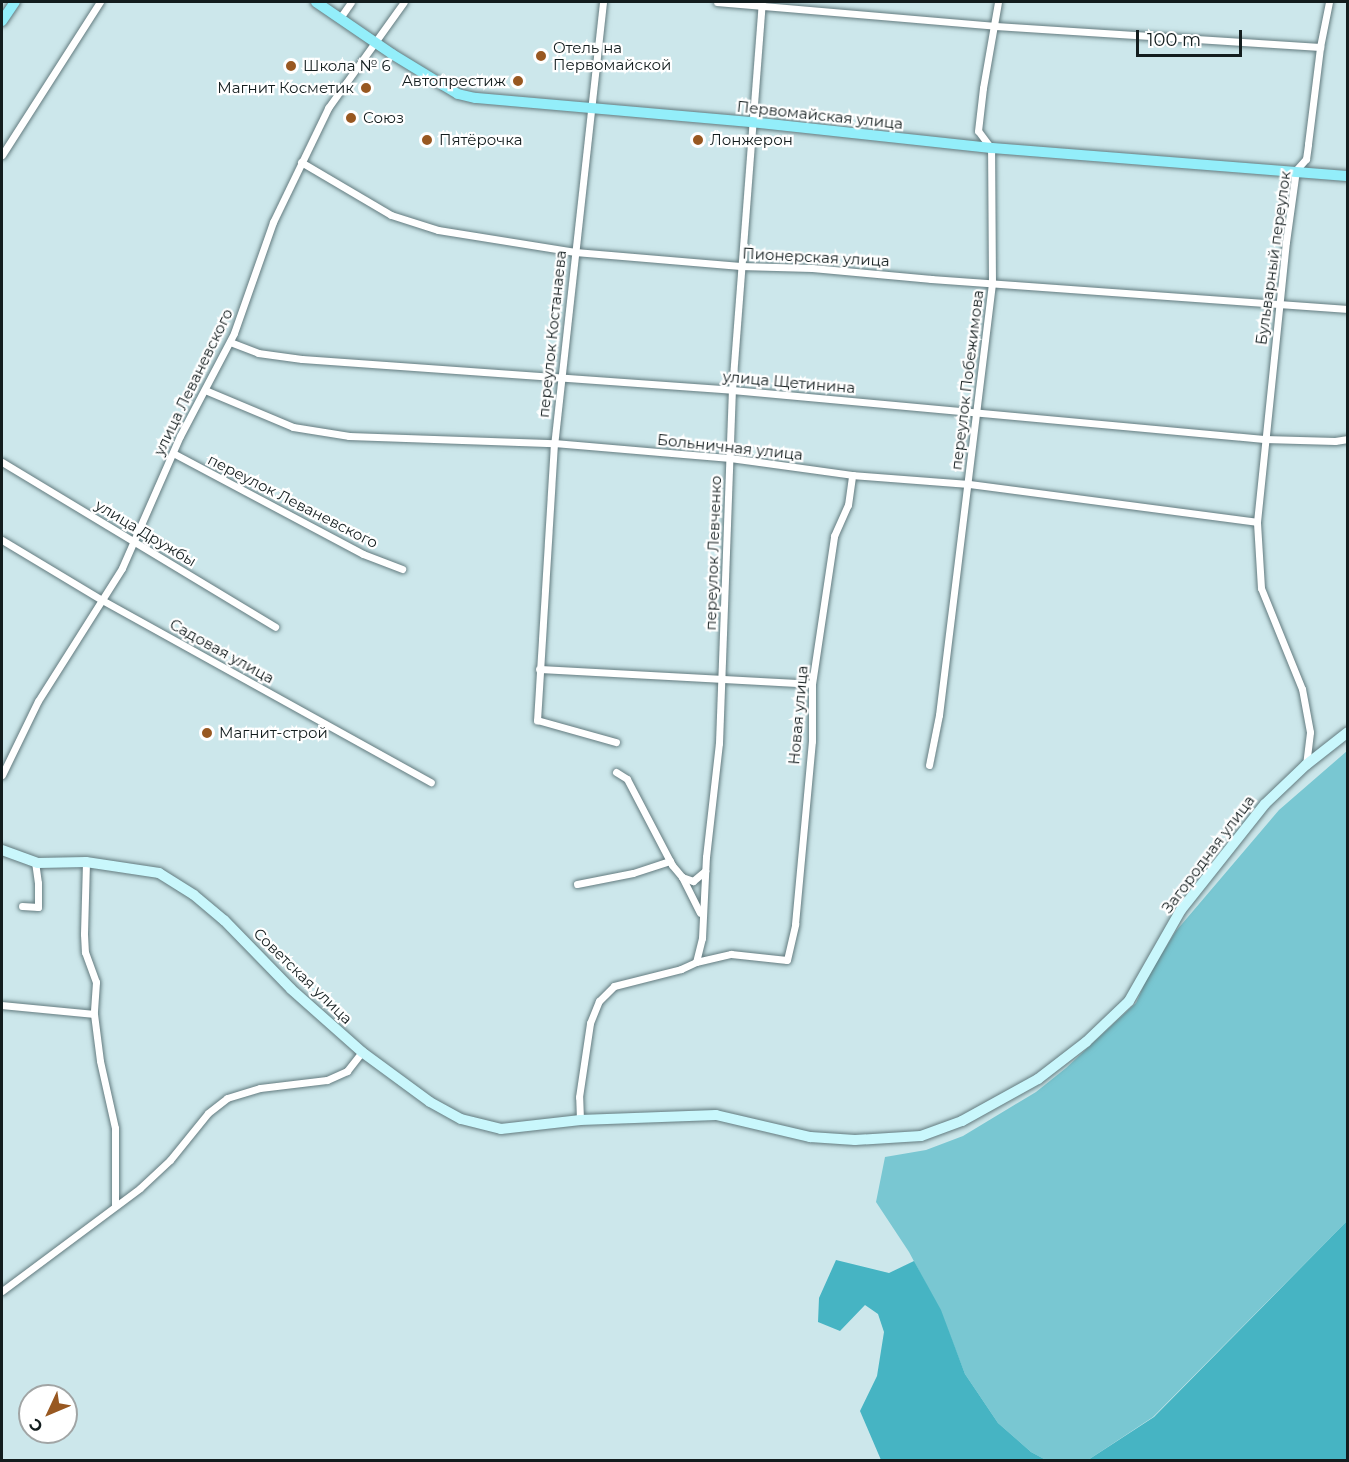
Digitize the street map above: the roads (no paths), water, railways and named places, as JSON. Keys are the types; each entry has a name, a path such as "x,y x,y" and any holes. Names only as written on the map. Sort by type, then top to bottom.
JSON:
{"main road":[{"path":"2,21 15,2"},
{"name":"Первомайская улица","path":"316,2 458,94 476,98 751,122 991,148 1296,170 1347,176"}],"street":[{"path":"2,155 100,2"},
{"path":"340,18 351,2"},
{"name":"улица Леваневского","path":"2,775 38,700 122,568 172,453 230,342 273,222 328,108 404,2"},
{"name":"переулок Костанаева","path":"603,2 560,377 537,720 616,742"},
{"path":"717,2 762,3 995,26 1320,47"},
{"name":"переулок Побежимова","path":"929,765 939,715 992,282 991,148 978,131 998,2"},
{"name":"Бульварный переулок","path":"1306,765 1310,732 1302,689 1261,588 1257,522 1278,305 1296,170 1306,159 1320,47 1329,2"},
{"name":"переулок Левченко","path":"696,962 702,938 705,871 718,743 732,390 762,3"},
{"name":"Пионерская улица","path":"301,162 391,215 438,230 575,252 740,266 812,268 1347,309"},
{"name":"улица Щетинина","path":"230,342 258,353 302,359 732,390 1264,439 1335,441 1347,439"},
{"name":"Больничная улица","path":"205,390 292,427 349,436 554,443 730,458 852,475 969,484 1257,522"},
{"name":"переулок Леваневского","path":"172,453 363,554 402,569"},
{"name":"улица Дружбы","path":"2,462 275,627"},
{"name":"Новая улица","path":"696,962 731,954 787,960 795,924 812,741 812,684 834,536 848,505 852,475"},
{"path":"2,551 4,541"},
{"name":"Садовая улица","path":"4,541 102,600 431,782"},
{"path":"539,669 627,676 715,677 721,680 812,684"},
{"name":"Загородная улица","path":"580,1120 716,1115 810,1137 855,1140 921,1136 962,1121 1038,1080 1086,1042 1129,1001 1187,902 1265,804 1306,765 1347,732"},
{"path":"616,772 627,779 633,789 702,918"},
{"name":"Советская улица","path":"2,850 35,861 86,862 159,873 194,895 224,920 291,989 362,1052 430,1102 461,1119 501,1129 580,1120"},
{"path":"22,906 38,907 35,861"},
{"path":"577,884 633,873 670,861"},
{"path":"86,862 85,952 96,982 94,1014 100,1061 116,1128 115,1205"},
{"path":"682,877 693,881 705,871"},
{"path":"580,1120 579,1097 583,1066 590,1023 599,1001 614,986 681,969 696,962"},
{"path":"2,1005 94,1014"},
{"path":"2,1291 140,1188 170,1160 208,1113 227,1098 260,1088 327,1080 347,1071 362,1052"}],"place":[{"name":"Отель на Первомайской","path":"541,56"},
{"name":"Школа № 6","path":"291,66"},
{"name":"Автопрестиж","path":"518,81"},
{"name":"Магнит Косметик","path":"366,88"},
{"name":"Союз","path":"351,118"},
{"name":"Пятёрочка","path":"427,140"},
{"name":"Лонжерон","path":"698,140"},
{"name":"Магнит-строй","path":"207,733"}]}
